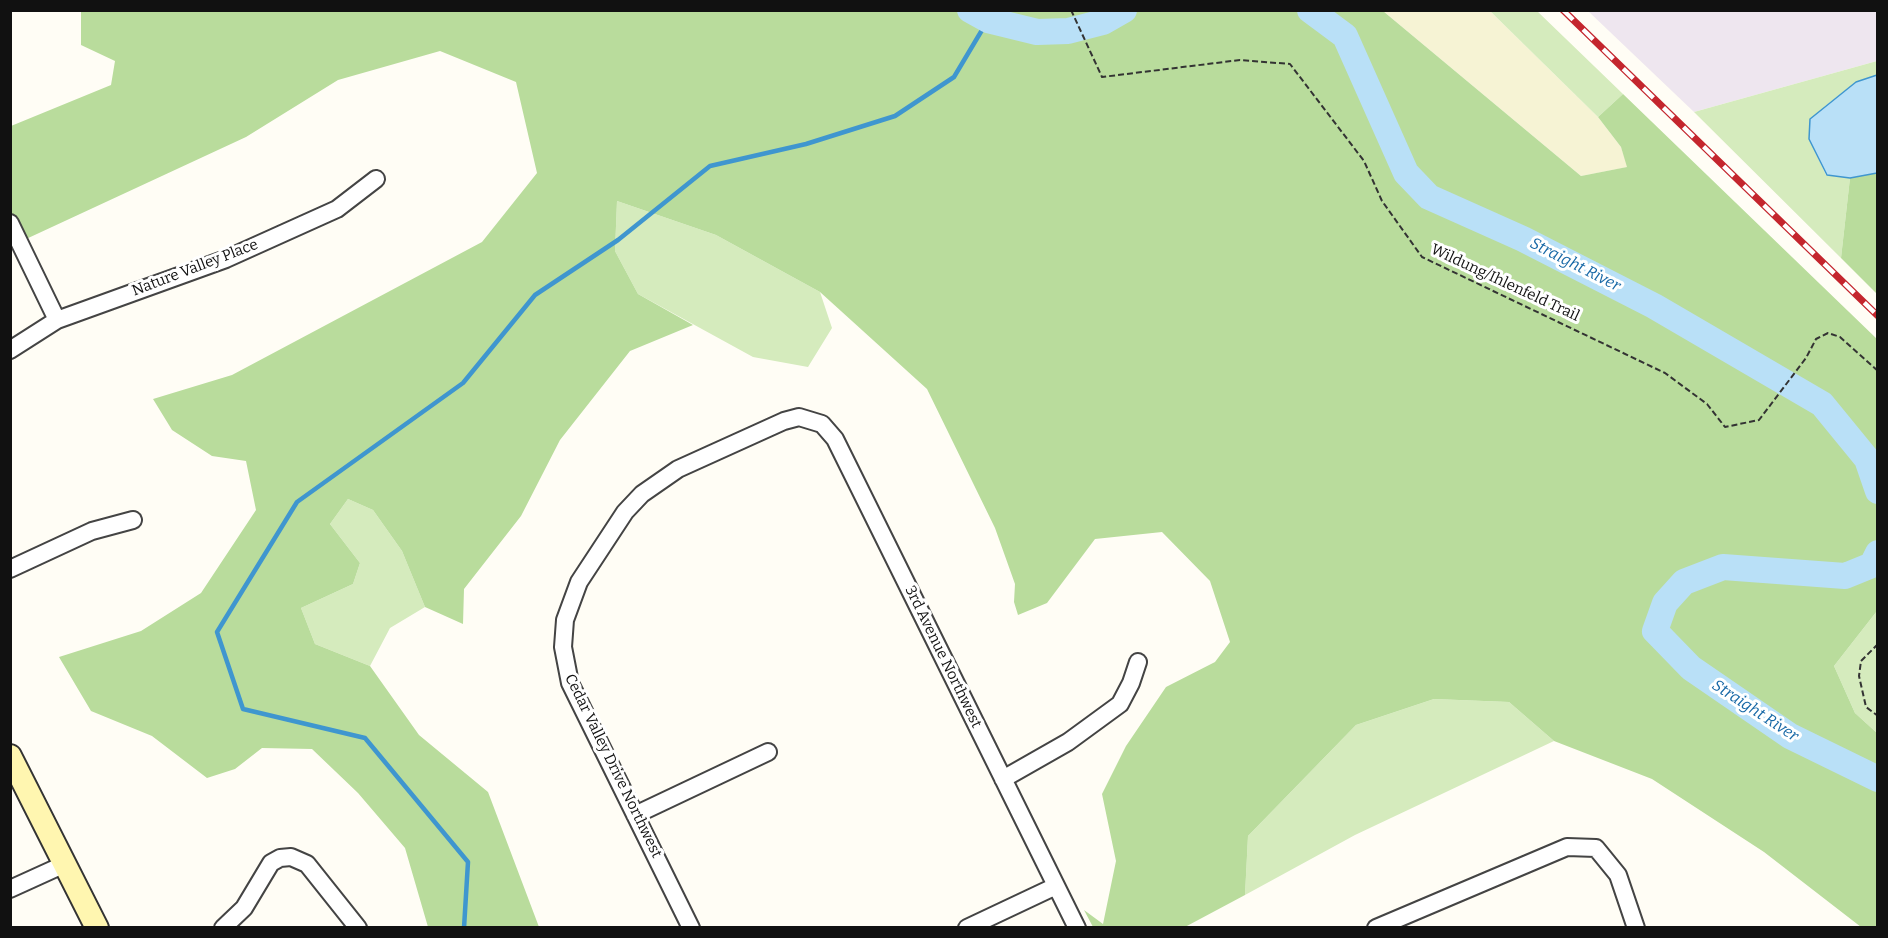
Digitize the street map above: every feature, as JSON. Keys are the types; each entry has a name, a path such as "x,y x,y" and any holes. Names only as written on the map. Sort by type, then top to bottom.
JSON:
{"street":[{"name":"Nature Valley Place","path":"10,350 57,320 226,259 336,209 376,179"},
{"path":"10,223 57,320"},
{"name":"3rd Avenue Northwest","path":"784,420 799,417 811,419 822,424 835,439 1077,927"},
{"name":"Cedar Valley Drive Northwest","path":"691,927 570,683 563,647 565,620 570,600 579,582 625,512 642,494 678,470 784,420"},
{"path":"10,569 92,531 133,520"},
{"path":"1003,779 1068,742 1120,704 1131,683 1138,662"},
{"path":"635,815 768,752"},
{"path":"10,756 97,927"},
{"path":"1376,927 1568,847 1596,848 1618,875 1636,927"},
{"path":"223,927 244,908 271,863 291,857 307,864 358,927"},
{"path":"10,889 65,864"},
{"path":"967,927 1056,886"}],"path":[{"name":"Wildung/Ihlenfeld Trail","path":"1071,10 1102,77 1240,60 1290,64 1364,161 1382,201 1422,257 1665,373 1707,404 1725,427 1759,420 1806,358 1816,339 1828,333 1840,337 1878,371"},
{"path":"1878,644 1861,661 1860,685 1866,707 1878,716"}],"shaded area":[{"path":"1383,11 1490,11 1598,117 1621,147 1628,167 1581,176"},
{"path":"1588,11 1877,11 1877,61 1694,112"}],"green space":[{"path":"81,11 1383,11 1581,176 1627,167 1621,147 1598,117 1623,94 1877,339 1877,611 1834,666 1855,713 1877,733 1877,927 1861,927 1764,852 1652,779 1554,741 1509,702 1434,699 1356,725 1248,836 1245,895 1185,927 1093,927 1084,910 1103,924 1116,861 1102,794 1126,746 1166,687 1215,662 1230,642 1210,581 1162,532 1095,539 1047,603 1018,615 1014,602 1015,584 995,528 927,389 820,292 716,235 617,201 615,251 638,294 693,325 630,351 560,440 521,516 464,589 463,624 425,607 402,551 373,510 348,499 330,524 360,563 353,584 301,608 315,644 370,666 419,735 488,792 539,927 428,927 405,848 358,793 312,749 262,748 235,769 207,778 152,736 91,711 59,657 141,631 201,593 256,510 246,461 212,456 172,430 153,399 232,375 482,242 537,173 516,82 440,51 338,80 246,137 11,246 11,126 111,85 115,61 81,45"},
{"path":"1490,11 1537,11 1623,94 1598,117"},
{"path":"1877,61 1877,75 1856,82 1824,107 1809,139 1826,175 1850,178 1841,258 1694,112"},
{"path":"1877,173 1877,294 1841,258 1850,178"},
{"path":"617,201 716,235 820,292 832,328 808,367 753,357 638,294 615,251"},
{"path":"348,499 373,510 402,551 425,607 390,628 370,666 315,644 301,608 353,584 360,563 330,524"},
{"path":"1877,611 1877,733 1855,713 1834,666"},
{"path":"1434,699 1509,702 1554,741 1355,835 1245,895 1248,836 1356,725"}],"water":[{"path":"1877,75 1877,173 1850,178 1827,175 1809,139 1810,119 1856,82"}],"waterway":[{"name":"Straight River","path":"970,10 988,20 1037,32 1068,31 1103,22 1124,10"},
{"name":"Straight River","path":"1310,10 1345,36 1406,173 1429,197 1523,239 1654,306 1822,404 1867,459 1878,491"},
{"path":"464,928 468,862 365,738 243,709 217,632 297,502 463,383 535,295 618,240 710,166 806,144 895,116 954,77 988,20"},
{"name":"Straight River","path":"1878,553 1872,565 1845,576 1723,567 1684,582 1665,603 1655,631 1691,668 1790,736 1878,779"}],"railway":[{"path":"1563,10 1878,316"}]}
